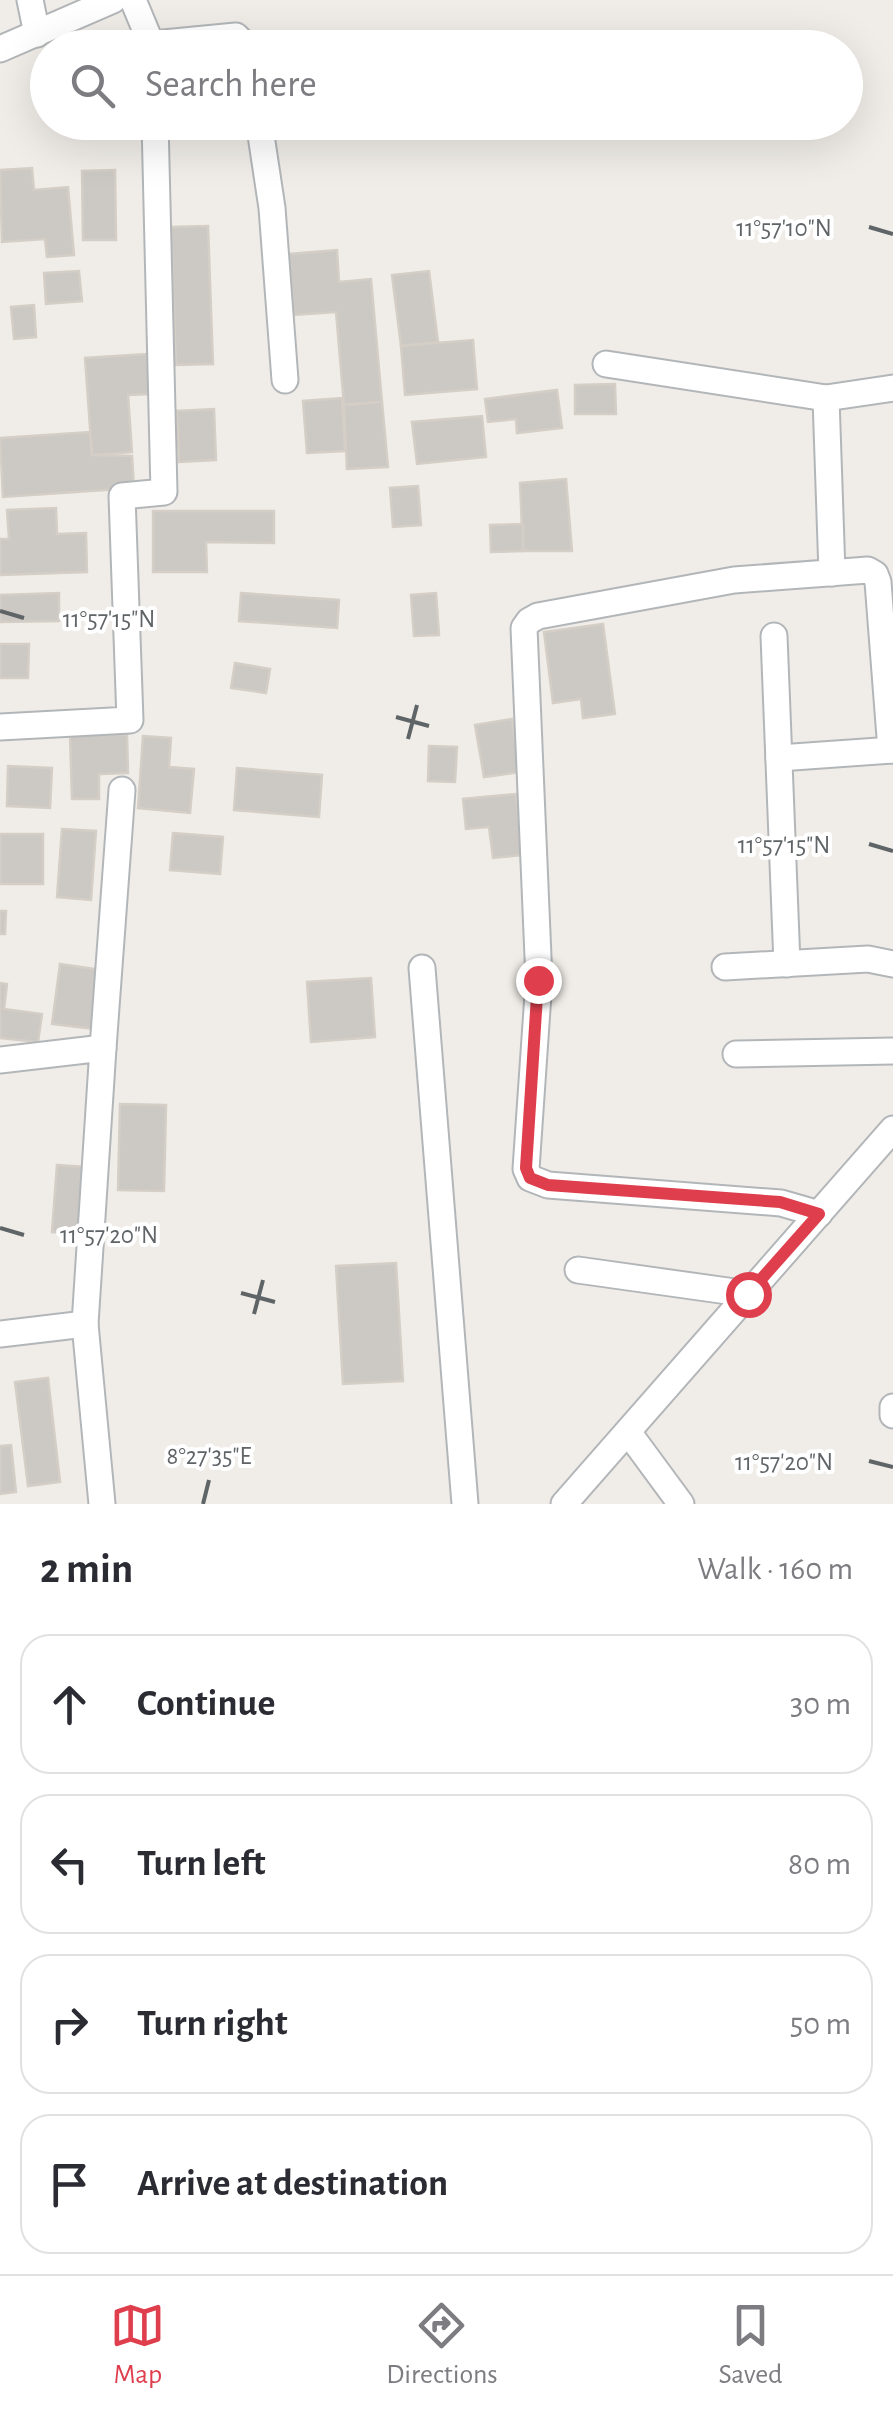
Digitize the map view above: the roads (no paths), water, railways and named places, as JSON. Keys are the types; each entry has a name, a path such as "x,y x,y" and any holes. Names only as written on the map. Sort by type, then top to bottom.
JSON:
{"street":[{"path":"30,0 36,30"},
{"path":"46,30 113,0"},
{"path":"133,0 146,30"},
{"path":"0,49 30,37"},
{"path":"0,726 130,720 122,496 164,492 155,140"},
{"path":"262,140 272,208 285,380"},
{"path":"606,364 826,398 893,388"},
{"path":"826,398 832,573"},
{"path":"778,758 892,750 876,574 868,570 734,580 538,616 524,628 538,980 526,1168 530,1178 548,1185 780,1202 819,1214"},
{"path":"774,636 787,964"},
{"path":"102,1504 85,1324 122,790"},
{"path":"726,968 868,958 893,964"},
{"path":"422,968 464,1504"},
{"path":"0,1060 103,1048"},
{"path":"736,1054 893,1050"},
{"path":"564,1504 890,1137"},
{"path":"578,1270 748,1294"},
{"path":"0,1334 85,1324"},
{"path":"893,1407 893,1415"},
{"path":"628,1432 681,1504"}]}
